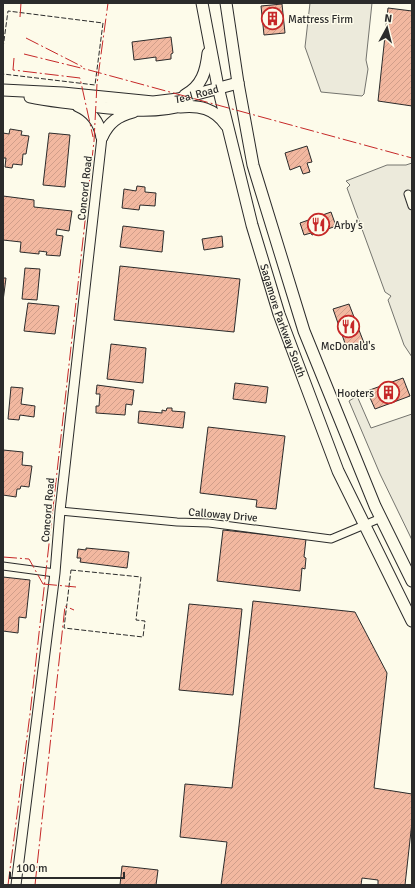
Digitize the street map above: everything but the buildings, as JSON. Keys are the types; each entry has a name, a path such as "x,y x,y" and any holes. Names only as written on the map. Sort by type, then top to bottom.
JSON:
{"main road":[{"name":"Sagamore Parkway South","path":"202,3 218,88 228,129 252,225 279,314 338,471 412,621"},
{"name":"Sagamore Parkway South","path":"226,3 238,83 253,165 304,331 381,518 412,581"},
{"path":"177,103 204,78 207,66 208,32"},
{"name":"Teal Road","path":"3,90 37,98 74,104 140,110 159,110 218,88 238,83"},
{"name":"Teal Road","path":"16,92 62,93 142,102 177,103"},
{"path":"177,103 206,108 214,112 228,129"},
{"path":"74,104 93,116 99,126 102,137"},
{"path":"102,137 110,123 119,117 140,110"}],"street":[{"name":"Concord Road","path":"16,885 55,573 60,512 102,137"},
{"path":"408,194 412,206"},
{"name":"Calloway Drive","path":"60,512 177,522 209,523 331,539 381,518"},
{"path":"3,566 55,573"}],"shaded area":[{"path":"310,3 372,3 366,60 368,69 364,94 362,96 321,92 305,47"},
{"path":"412,163 412,357 404,345 388,300 391,296 385,292 347,188 350,185 346,181 387,165 406,165"},
{"path":"357,396 371,428 412,414 412,540 380,474 349,401"}],"fence":[{"path":"3,48 8,11 103,23 95,85 3,74"},
{"path":"71,570 141,577 136,620 145,621 143,637 64,628 71,570"}],"power":[{"path":"20,17 21,3"},
{"path":"8,885 30,714 94,141 97,84 108,3"},
{"path":"26,38 83,67"},
{"path":"24,54 89,70 412,158"},
{"path":"14,58 13,70 80,78 93,137"},
{"path":"3,557 29,559 43,584"},
{"path":"43,584 76,587"},
{"path":"35,885 65,606 74,610"}],"place":[{"name":"Mattress Firm","path":"273,19"},
{"name":"Arby's","path":"318,225"},
{"name":"McDonald's","path":"348,326"},
{"name":"Hooters","path":"389,393"}]}
